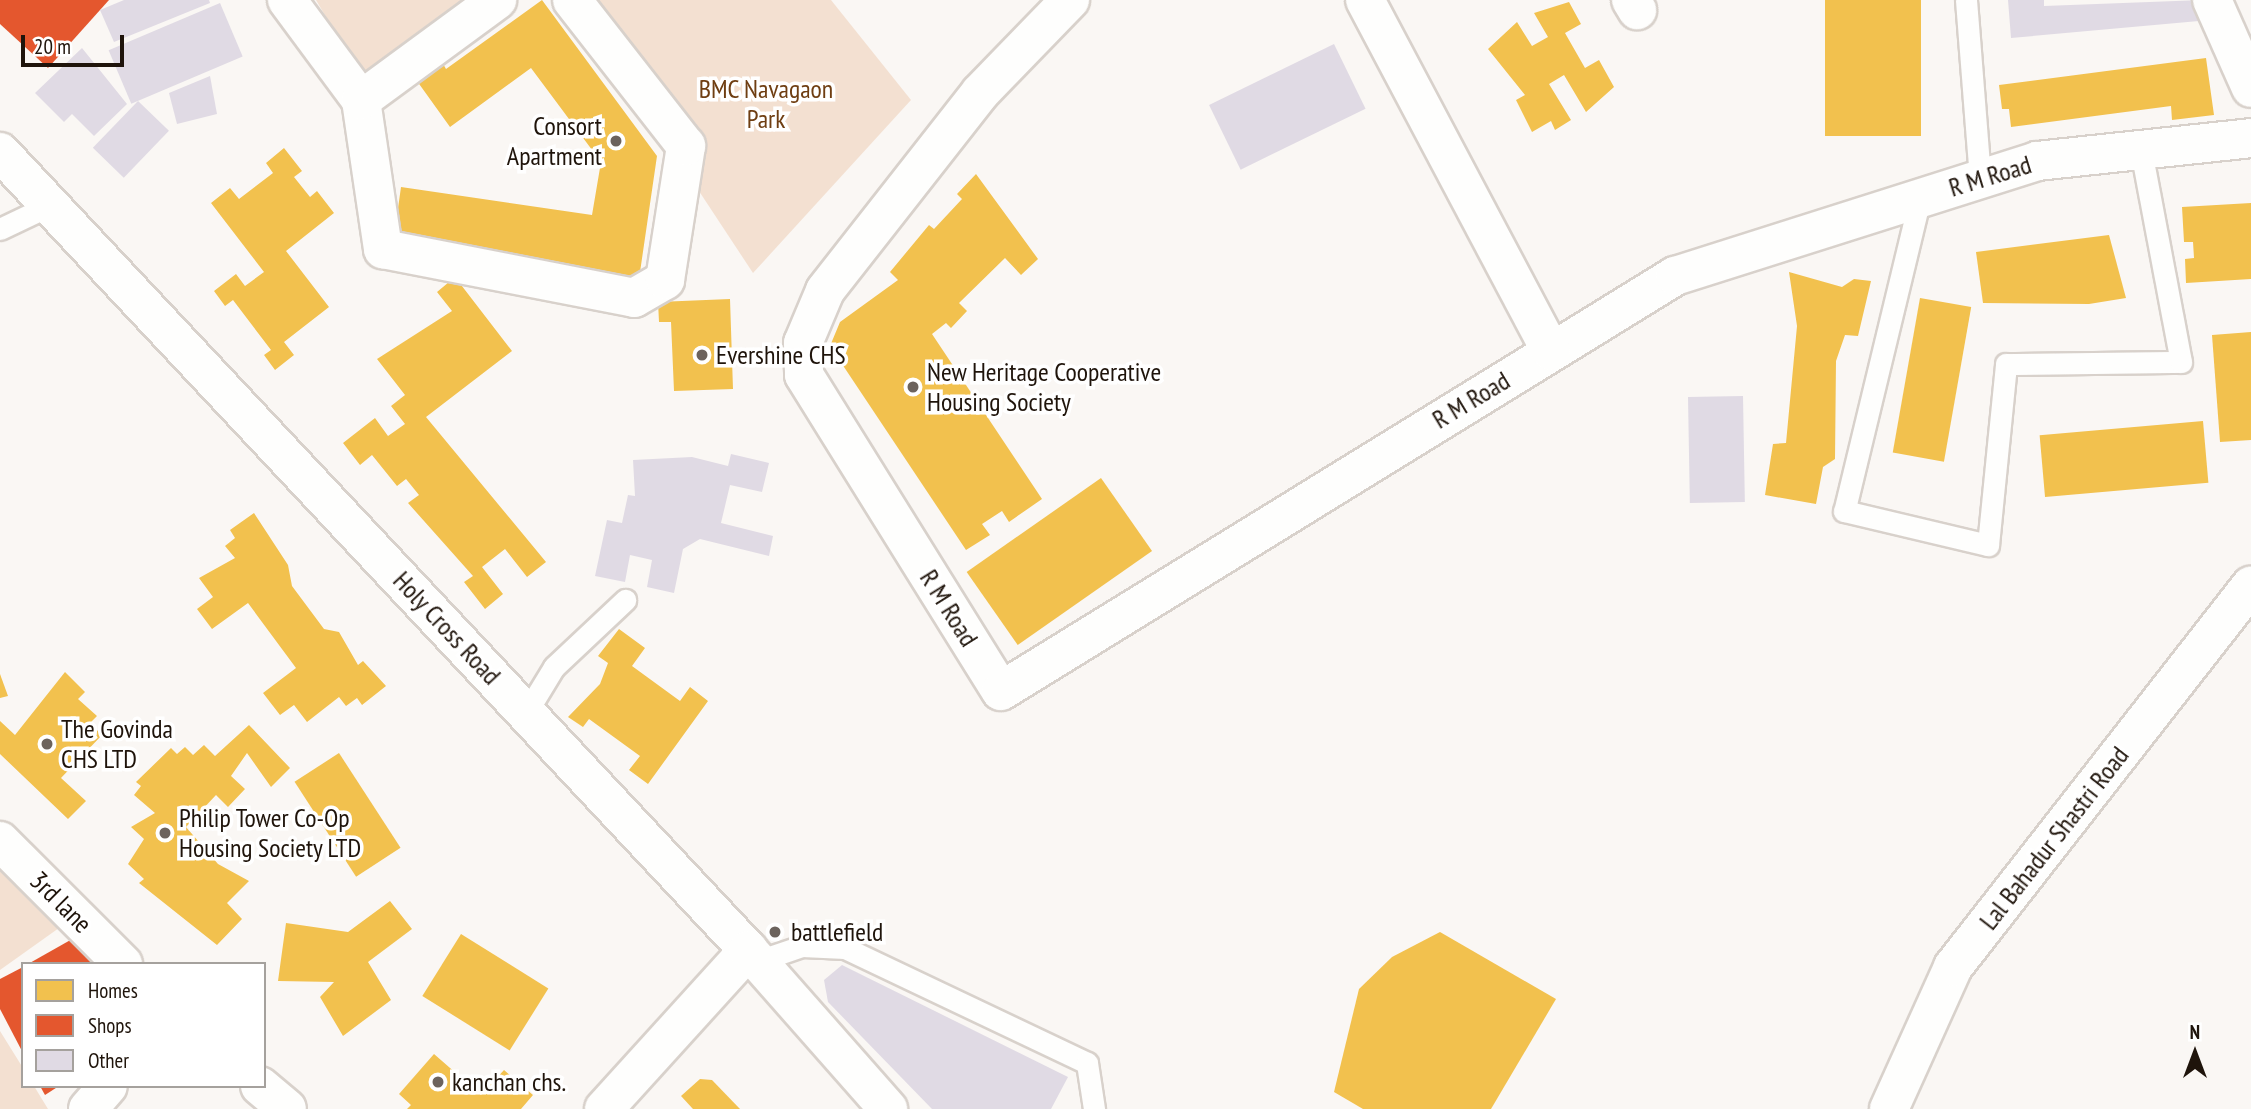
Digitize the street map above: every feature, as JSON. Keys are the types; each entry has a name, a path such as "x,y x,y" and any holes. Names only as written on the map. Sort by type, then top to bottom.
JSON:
{"street":[{"path":"287,0 361,100 383,249 634,298 665,280 686,146 572,0"},
{"path":"361,100 497,0"},
{"name":"R M Road","path":"1070,0 980,93 851,258 819,301 803,343 804,375 1001,691 1675,276 2037,160 2251,138"},
{"path":"1365,0 1551,351"},
{"path":"2212,0 2251,88"},
{"name":"Holy Cross Road","path":"0,152 753,956 888,1109"},
{"name":"Lal Bahadur Shastri Road","path":"1889,1109 1953,967 2251,586"},
{"name":"3rd lane","path":"0,841 121,962"},
{"path":"604,1109 753,956"},
{"path":"88,1109 106,1088"},
{"path":"262,1088 287,1109"}],"lane":[{"path":"1966,0 1980,179"},
{"path":"1920,198 1844,511 1988,545 2006,364 2180,362 2141,150"},
{"path":"0,229 50,205"},
{"path":"526,713 554,667 625,600"},
{"path":"753,956 802,946 845,948 1087,1063 1094,1109"}],"green space":[{"path":"316,0 466,0 366,85"},
{"name":"BMC Navagaon Park","path":"573,0 831,0 911,100 753,273"},
{"path":"0,854 66,923 0,970"},
{"path":"0,1031 21,1065 21,1088 35,1088 48,1109 0,1109"}],"building: Homes":[{"name":"Consort Apartment","path":"542,0 657,156 639,279 393,244 401,187 592,215 601,162 531,68 450,127 417,81 442,62 446,69"},
{"path":"1825,0 1921,0 1921,136 1825,136"},
{"path":"1569,2 1581,24 1565,33 1585,68 1599,60 1614,87 1586,112 1564,75 1549,84 1571,120 1555,130 1551,121 1532,132 1516,100 1525,95 1488,49 1517,22 1532,46 1548,37 1534,13"},
{"path":"2206,58 2214,115 2172,120 2171,106 2011,127 2009,109 2002,109 1999,85"},
{"path":"284,148 302,171 294,177 310,197 317,191 334,213 286,251 329,307 284,342 294,355 275,370 264,355 271,350 233,300 225,306 214,291 236,274 245,286 264,272 211,203 230,188 239,199 273,173 266,163"},
{"name":"New Heritage Cooperative Housing Society","path":"976,174 1038,259 1021,275 1005,258 959,303 967,311 951,328 946,323 932,334 1042,499 1009,522 1002,511 982,524 990,535 966,550 830,346 840,322 898,280 890,272 929,225 934,229 962,199 957,194"},
{"path":"2251,203 2251,279 2186,283 2185,259 2194,258 2193,242 2184,242 2182,207"},
{"path":"2109,235 2126,298 2089,304 1983,303 1976,252"},
{"path":"1789,272 1842,287 1854,279 1871,281 1858,336 1845,335 1836,361 1835,459 1823,467 1816,504 1765,495 1773,444 1786,443 1797,326"},
{"path":"455,277 512,351 426,417 546,562 527,577 505,549 482,567 503,594 485,609 464,582 473,576 408,503 419,495 406,479 397,486 372,455 360,465 343,443 375,418 388,436 405,424 391,406 405,395 377,359 452,311 437,292"},
{"path":"1920,298 1971,307 1944,462 1893,453"},
{"name":"Evershine CHS","path":"730,299 733,389 674,391 671,322 659,322 658,302"},
{"path":"2251,332 2251,440 2220,442 2212,335"},
{"path":"2203,421 2208,483 2045,497 2040,435"},
{"path":"1101,478 1152,551 1018,645 967,572"},
{"path":"254,513 288,565 292,586 324,629 339,632 358,665 363,661 386,686 362,705 357,698 346,706 339,697 307,722 294,705 280,715 263,693 296,668 248,603 212,629 197,609 213,597 199,578 235,558 225,546 235,538 230,530"},
{"path":"619,629 645,648 632,666 680,701 690,687 708,701 648,784 629,770 640,756 589,719 583,727 568,717 600,684 608,663 598,656"},
{"name":"The Govinda CHS LTD","path":"65,672 85,692 78,699 97,716 90,723 102,735 61,778 86,801 68,819 0,754 0,721 15,735"},
{"path":"0,674 8,696 0,698"},
{"name":"Philip Tower Co-Op Housing Society LTD","path":"249,725 290,768 271,787 247,753 231,776 245,789 228,807 216,795 186,827 218,864 249,881 227,903 242,919 217,945 139,883 144,879 128,864 144,839 131,827 155,813 134,795 141,786 136,782 171,748 177,754 185,747 193,755 204,745 215,756"},
{"path":"339,753 401,848 356,877 295,782"},
{"path":"390,901 412,929 368,962 391,1000 343,1036 320,997 334,982 278,981 286,923 348,932"},
{"path":"1440,932 1556,999 1491,1109 1363,1109 1334,1092 1359,989 1392,957"},
{"path":"461,934 548,989 510,1050 422,996"},
{"name":"kanchan chs.","path":"434,1054 481,1095 504,1070 533,1095 521,1109 407,1109 411,1105 399,1094"},
{"path":"700,1079 712,1080 740,1109 693,1109 681,1096"}],"building: Shops":[{"path":"0,0 109,0 48,68 0,24"},
{"path":"74,938 113,962 32,962"},
{"path":"21,968 21,1049 0,1009 0,979"},
{"path":"41,1088 56,1088 45,1095"}],"building: Other":[{"path":"124,0 209,0 210,3 114,42 100,10"},
{"path":"2008,0 2044,0 2044,6 2202,0 2210,20 2011,38"},
{"path":"220,3 243,56 131,104 109,50"},
{"path":"1334,44 1366,109 1241,170 1209,105"},
{"path":"82,48 127,104 94,136 72,114 64,122 35,93"},
{"path":"210,76 217,114 177,124 169,93"},
{"path":"138,101 169,131 124,178 93,148"},
{"path":"1743,396 1745,502 1690,503 1688,397"},
{"path":"731,454 769,463 762,492 730,485 721,523 773,536 769,556 700,539 683,549 674,593 647,587 652,560 630,555 625,582 595,576 607,520 622,523 628,495 635,496 633,460 692,457 728,466"},
{"path":"842,965 1068,1077 1051,1109 932,1109 828,1002 824,980"}],"place":[{"name":"Consort Apartment","path":"616,141"},
{"name":"Evershine CHS","path":"702,355"},
{"name":"New Heritage Cooperative Housing Society","path":"913,387"},
{"name":"The Govinda CHS LTD","path":"47,744"},
{"name":"Philip Tower Co-Op Housing Society LTD","path":"165,833"},
{"name":"battlefield","path":"775,932"},
{"name":"kanchan chs.","path":"438,1082"}]}
